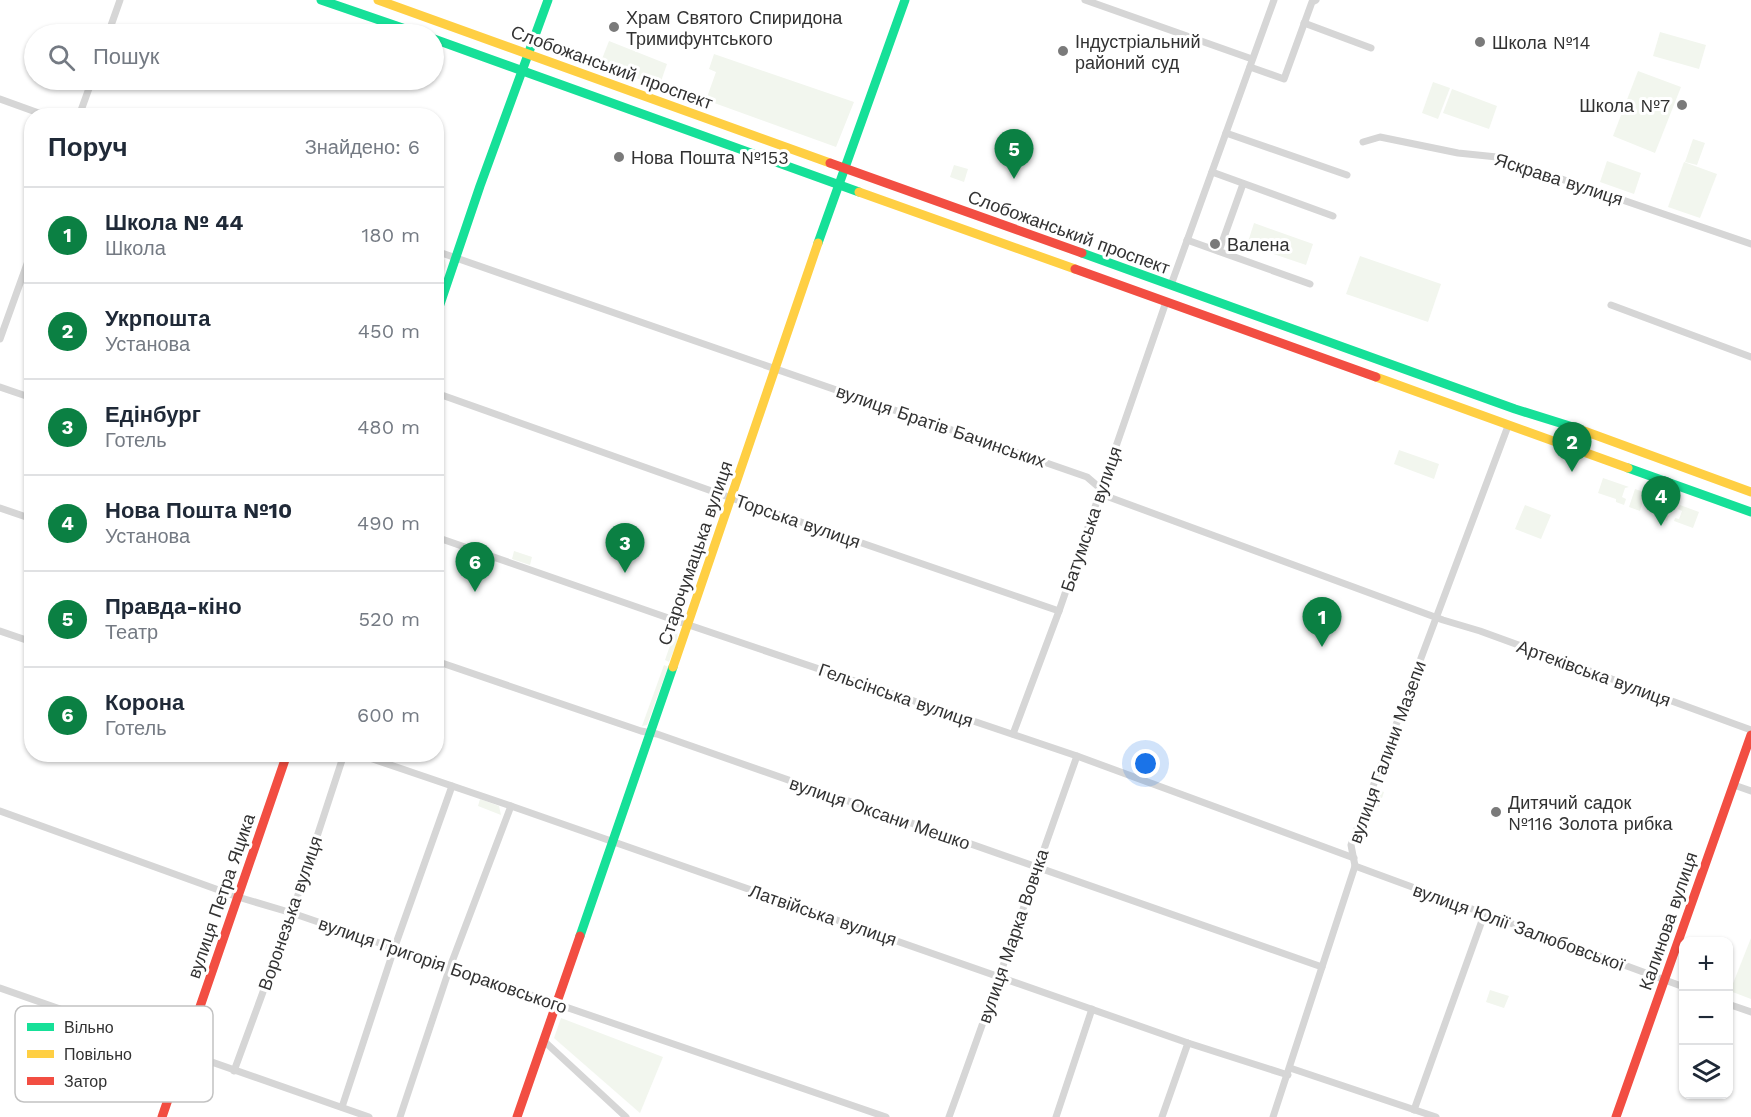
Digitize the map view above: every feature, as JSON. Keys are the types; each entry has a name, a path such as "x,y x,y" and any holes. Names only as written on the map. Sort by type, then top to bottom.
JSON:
{"main road":[{"path":"321,0 391,24"},
{"name":"Слобожанський проспект","path":"378,0 443,24"},
{"name":"Старочумацька вулиця","path":"517,1117 774,369 905,0"},
{"path":"444,293 546,2"},
{"name":"Слобожанський проспект","path":"444,24 1515,409 1586,431 1751,492"},
{"name":"Слобожанський проспект","path":"444,43 1751,512"},
{"name":"Калинова вулиця","path":"1616,1117 1751,735"},
{"name":"вулиця Петра Яцика","path":"201,1006 284,762"},
{"name":"вулиця Петра Яцика","path":"162,1117 167,1102"}],"street":[{"path":"112,24 120,0"},
{"path":"1085,0 1251,63 1284,78 1311,1"},
{"path":"1171,285 1274,0"},
{"path":"1304,23 1371,48"},
{"path":"82,108 88,90"},
{"path":"0,99 25,108"},
{"path":"1226,133 1347,175"},
{"name":"Яскрава вулиця","path":"1363,142 1380,137 1458,153 1497,157 1751,244"},
{"path":"1212,172 1333,216"},
{"path":"1219,251 1243,184"},
{"path":"1187,240 1310,284"},
{"name":"вулиця Братів Бачинських","path":"444,254 1087,477 1106,496 1436,618"},
{"path":"0,339 24,270"},
{"name":"Батумська вулиця","path":"1014,734 1166,302"},
{"path":"1611,305 1751,357"},
{"path":"0,387 24,395"},
{"name":"Торська вулиця","path":"444,396 1059,611"},
{"name":"вулиця Галини Мазепи","path":"1273,1117 1354,862 1351,845 1508,426"},
{"path":"0,508 24,516"},
{"name":"Гельсінська вулиця","path":"444,540 1077,756 1354,862"},
{"name":"Артеківська вулиця","path":"1436,618 1480,631 1751,730"},
{"path":"0,631 24,639"},
{"name":"вулиця Оксани Мешко","path":"444,664 1322,967"},
{"name":"вулиця Марка Вовчка","path":"950,1117 1077,756"},
{"name":"Воронезька вулиця","path":"234,1071 292,913 341,762"},
{"name":"Латвійська вулиця","path":"382,762 1188,1043 1289,1071 1436,1117"},
{"path":"1734,785 1751,791"},
{"path":"342,1107 394,949 452,786"},
{"path":"400,1117 450,967 511,806"},
{"name":"вулиця Григорія Бораковського","path":"0,811 238,897 292,913 886,1117"},
{"name":"вулиця Юлії Залюбовської","path":"1354,862 1484,915 1679,986"},
{"path":"1414,1110 1484,915"},
{"path":"0,988 51,1006"},
{"path":"1733,1006 1751,1012"},
{"path":"1056,1117 1092,1009"},
{"path":"544,1041 626,1117"},
{"path":"1162,1117 1188,1043"},
{"path":"213,1063 369,1117"}],"shaded area":[{"path":"1660,32 1706,45 1699,69 1653,56"},
{"path":"609,41 667,64 659,87 600,64"},
{"path":"714,54 854,102 836,147 706,100 716,72 709,69"},
{"path":"1638,71 1681,87 1655,153 1613,136"},
{"path":"1433,82 1450,88 1438,119 1422,113"},
{"path":"1452,89 1497,106 1489,129 1443,113"},
{"path":"1693,139 1705,143 1697,165 1685,162"},
{"path":"1607,161 1641,173 1634,194 1600,182"},
{"path":"1684,162 1717,174 1700,218 1668,207"},
{"path":"954,165 968,169 964,182 950,177"},
{"path":"1254,223 1313,244 1306,265 1247,245"},
{"path":"1360,256 1441,284 1428,322 1346,294"},
{"path":"1399,450 1439,464 1434,479 1394,464"},
{"path":"1603,478 1629,487 1625,488 1622,497 1626,499 1624,505 1616,502 1616,499 1598,493"},
{"path":"1635,489 1644,492 1640,511 1629,507"},
{"path":"1664,499 1674,502 1673,506 1668,505 1665,514 1669,516 1667,521 1654,516 1659,501"},
{"path":"1525,505 1551,515 1541,539 1515,529"},
{"path":"1680,505 1699,512 1693,528 1674,521 1675,518 1679,519 1682,511 1678,509"},
{"path":"514,551 532,557 530,565 512,559"},
{"path":"676,628 677,641 669,662 665,660"},
{"path":"664,665 668,667 647,725 642,726"},
{"path":"1375,789 1384,792 1379,807 1370,804"},
{"path":"480,799 499,806 501,815 478,806"},
{"path":"1751,938 1751,999 1733,992 1733,983"},
{"path":"1490,990 1509,996 1504,1008 1486,1002"},
{"path":"561,1018 663,1057 640,1113 554,1038"}],"traffic: fast":[{"path":"321,0 391,24"},
{"path":"444,292 548,0"},
{"path":"818,243 905,0"},
{"path":"444,43 859,192"},
{"path":"1082,253 1515,409 1576,428"},
{"path":"1628,468 1751,512"},
{"path":"580,936 673,667"}],"traffic: slow":[{"path":"378,0 830,163"},
{"path":"859,192 1075,269"},
{"path":"673,667 818,243"},
{"path":"1376,377 1628,468"},
{"path":"1576,428 1751,492"}],"traffic: jam":[{"path":"830,163 1082,253"},
{"path":"1075,269 1376,377"},
{"path":"1616,1117 1751,735"},
{"path":"200,1006 284,762"},
{"path":"517,1117 580,936"},
{"path":"162,1117 167,1102"}],"place":[{"name":"Храм Святого Спиридона Тримифунтського","path":"614,27"},
{"name":"Школа №14","path":"1480,42"},
{"name":"Індустріальний районий суд","path":"1063,51"},
{"name":"Школа №7","path":"1682,105"},
{"name":"Нова Пошта №153","path":"619,157"},
{"name":"Правда-кіно","path":"1014,179"},
{"name":"Валена","path":"1215,244"},
{"name":"Укрпошта","path":"1572,472"},
{"name":"Нова Пошта №10","path":"1661,526"},
{"name":"Едінбург","path":"625,573"},
{"name":"Корона","path":"475,592"},
{"name":"Школа № 44","path":"1322,647"},
{"name":"Дитячий садок №116 Золота рибка","path":"1496,812"}]}
